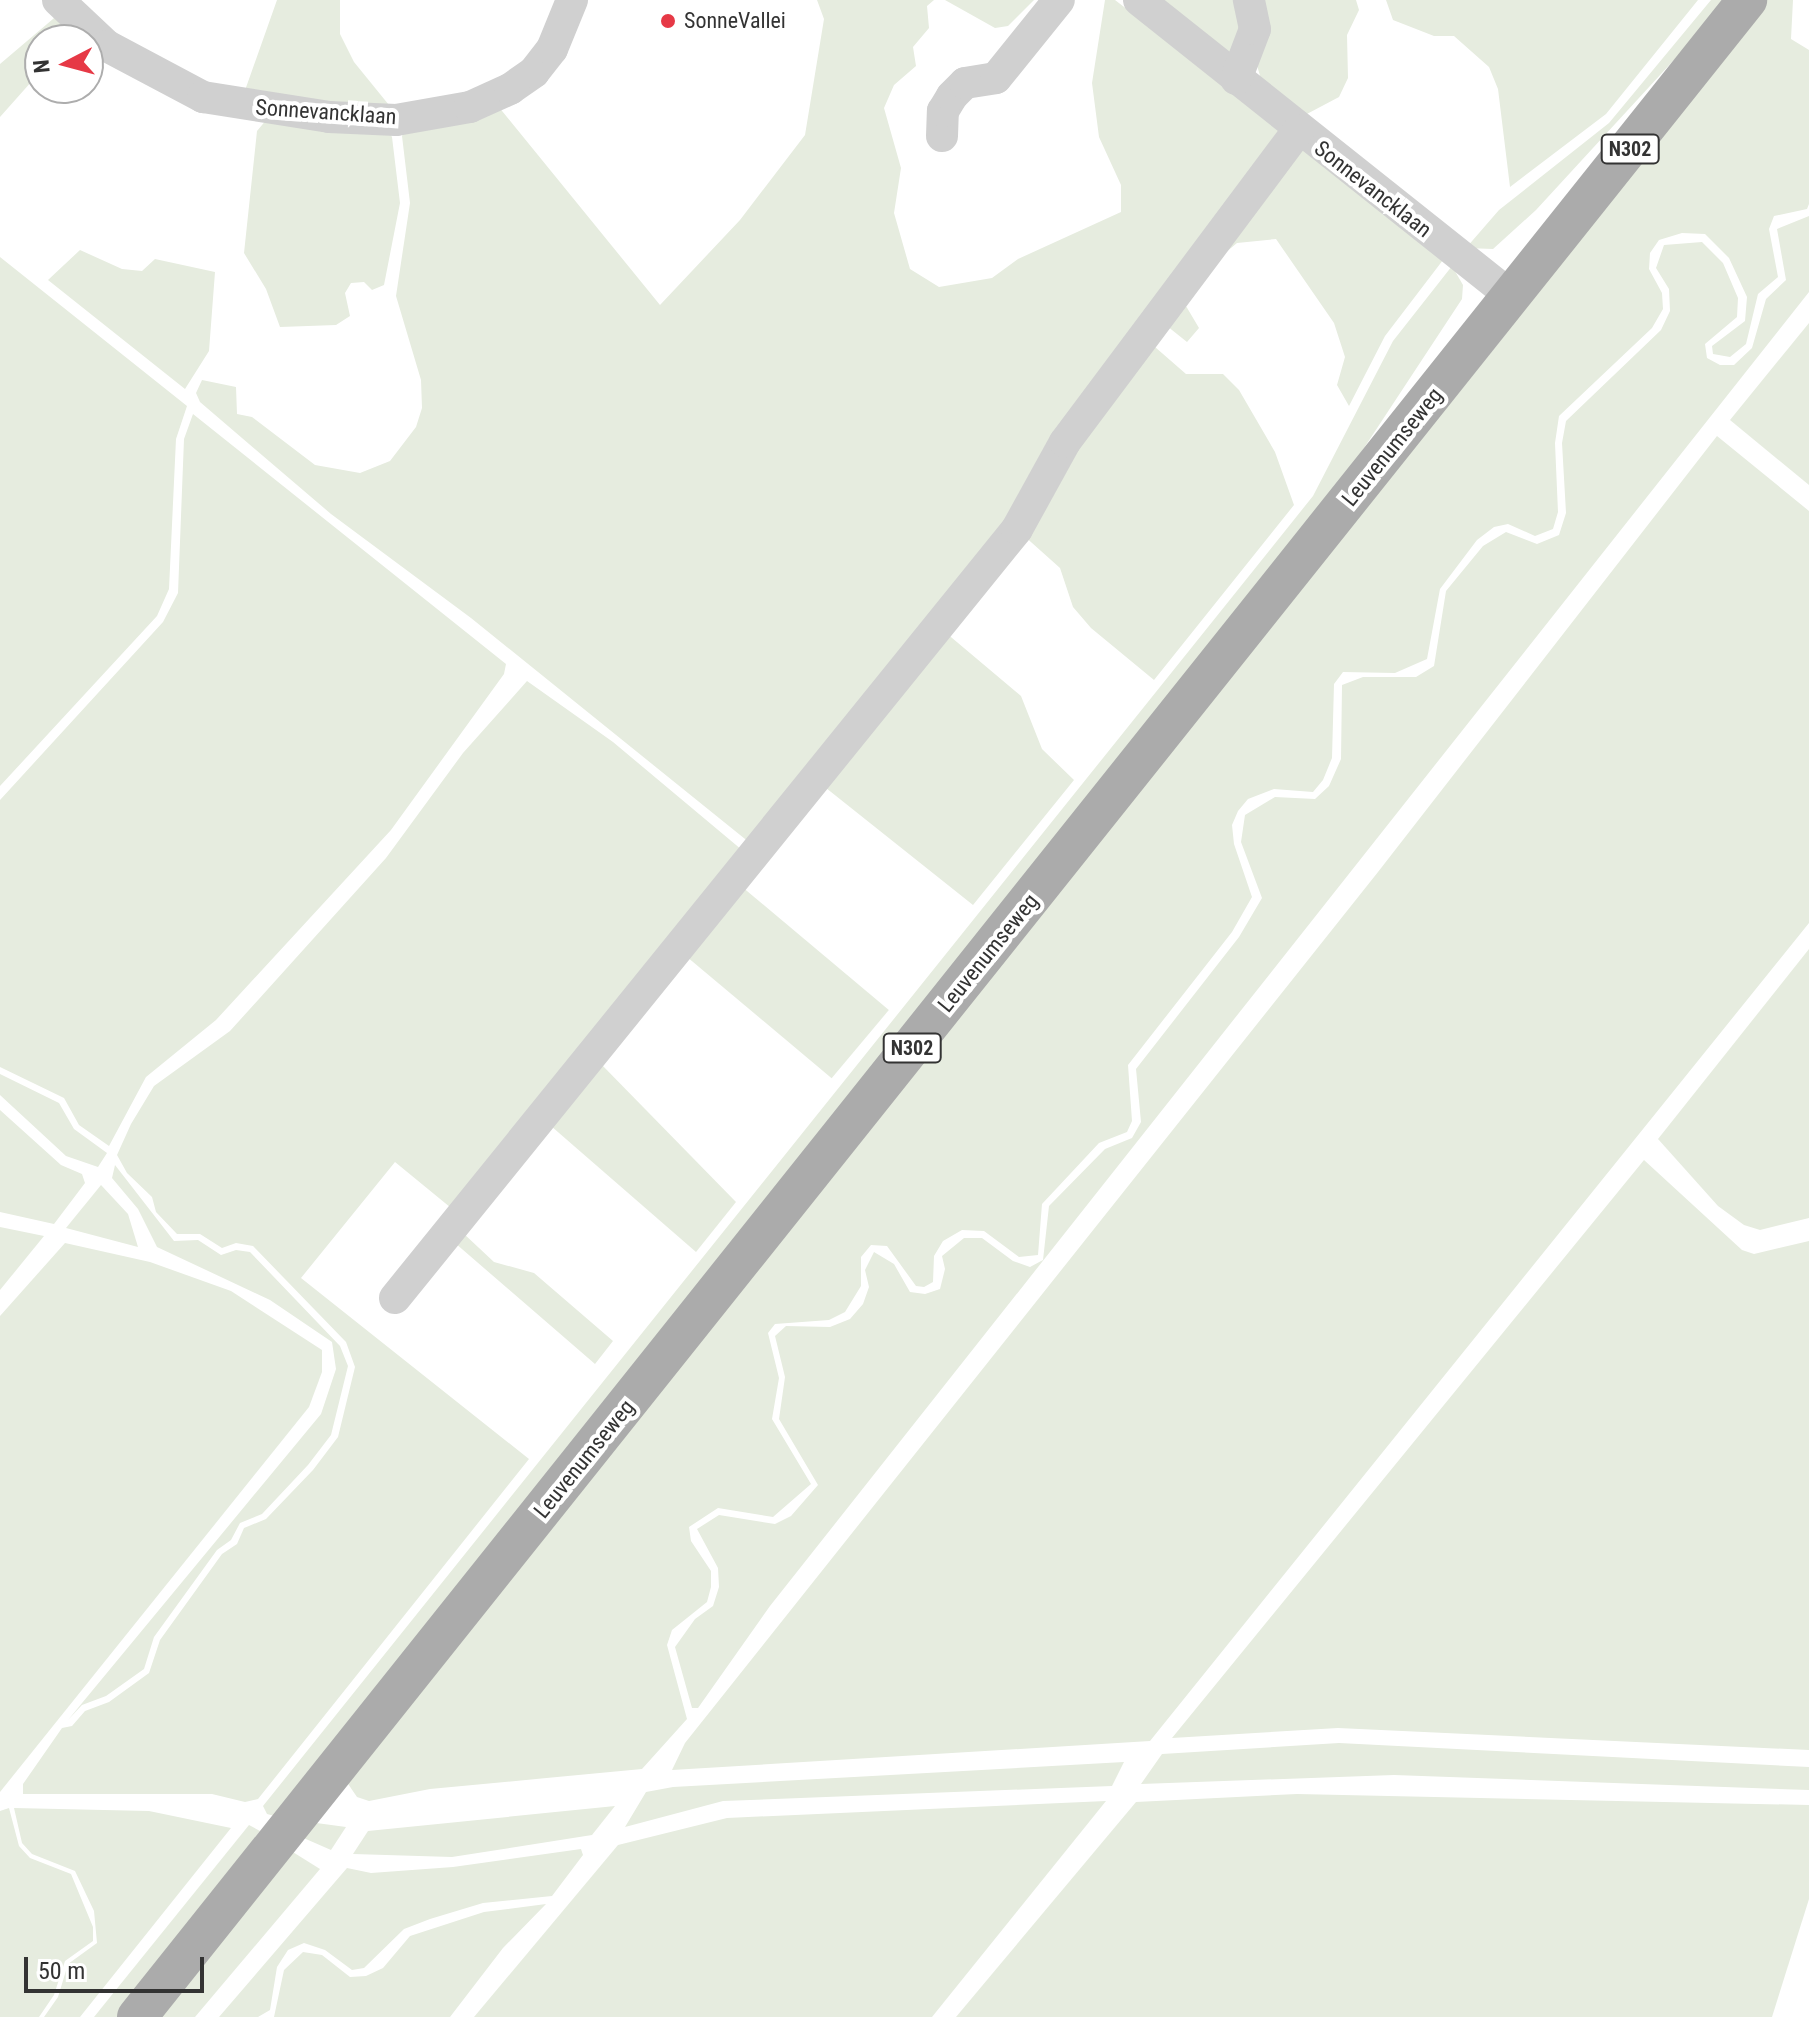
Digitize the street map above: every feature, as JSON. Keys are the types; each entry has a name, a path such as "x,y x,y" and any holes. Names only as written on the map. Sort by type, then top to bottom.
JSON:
{"main road":[{"name":"Leuvenumseweg","path":"137,2017 1747,0"}],"street":[{"name":"Sonnevancklaan","path":"58,0 107,46 203,97 329,117 396,120 470,107 510,89 534,72 552,49 572,0"},
{"path":"942,136 943,111 965,83 996,78 1059,0"},
{"name":"Sonnevancklaan","path":"1139,0 1298,130 1512,297"},
{"path":"1236,79 1255,29 1249,0"},
{"path":"395,1298 1017,529 1065,442 1298,130"}],"shaded area":[{"path":"277,0 340,0 340,34 354,62 393,110 243,96"},
{"path":"817,0 934,0 927,6 929,28 913,47 916,66 894,85 884,108 901,168 894,213 910,269 939,287 992,278 1018,259 1121,212 1121,185 1099,137 1092,83 1105,0 1115,0 1284,130 1010,527 750,843 471,618 331,514 200,402 196,393 202,380 236,387 237,414 252,417 315,465 360,473 390,461 416,427 422,408 421,380 396,296 410,203 402,136 406,127 498,106 660,305 740,220 805,135 824,19"},
{"path":"945,0 1034,0 1008,26 995,28"},
{"path":"1155,0 1239,0 1241,45 1225,56"},
{"path":"1260,0 1356,0 1359,10 1347,35 1348,78 1339,97 1305,115 1263,86 1256,62"},
{"path":"1386,0 1698,0 1606,114 1510,187 1498,89 1489,67 1454,36 1434,36 1393,20"},
{"path":"1711,0 1729,0 1536,210 1493,249 1466,248 1499,210 1609,123"},
{"path":"1764,0 1793,0 1791,39 1809,50 1809,204 1807,209 1774,216 1769,229 1778,277 1758,294 1746,344 1730,357 1713,354 1712,346 1745,321 1747,297 1729,258 1705,234 1682,233 1659,240 1650,253 1649,269 1662,293 1663,309 1652,328 1559,416 1555,443 1558,512 1553,529 1535,536 1508,524 1494,527 1477,540 1440,589 1427,659 1395,673 1343,672 1334,684 1332,758 1323,780 1313,792 1274,789 1248,799 1238,811 1232,825 1234,844 1252,897 1232,932 1128,1065 1132,1121 1127,1132 1099,1143 1042,1204 1038,1255 1019,1257 984,1231 962,1230 943,1241 934,1256 933,1282 924,1287 916,1286 887,1246 871,1245 861,1257 861,1286 845,1312 829,1320 775,1324 768,1333 779,1378 772,1419 811,1484 773,1517 718,1508 689,1527 691,1541 711,1571 711,1587 707,1602 672,1630 667,1645 687,1719 642,1769 430,1789 369,1801 357,1797 344,1778 1500,341"},
{"path":"60,13 74,24 47,24"},
{"path":"24,44 24,90 0,117 0,64"},
{"path":"267,119 387,128 392,137 400,203 384,285 372,290 364,282 351,283 345,293 350,316 336,325 280,327 266,289 244,253 257,131"},
{"path":"1303,147 1443,260 1385,336 1349,406 1337,385 1345,357 1334,323 1276,239 1237,243 1219,258 1183,301 1199,328 1187,342 1162,322"},
{"path":"1809,216 1809,292 770,1606 698,1708 692,1708 675,1647 695,1619 713,1606 719,1587 718,1568 697,1529 719,1515 775,1524 791,1516 818,1485 779,1419 785,1377 775,1336 786,1326 830,1327 850,1319 863,1304 869,1287 865,1270 874,1252 894,1264 910,1292 925,1294 940,1289 945,1269 942,1256 964,1238 982,1238 1013,1261 1030,1267 1043,1260 1049,1206 1105,1149 1132,1138 1141,1122 1136,1069 1239,937 1262,898 1241,842 1245,815 1275,797 1315,799 1329,786 1341,759 1342,685 1363,677 1416,677 1434,666 1446,591 1483,546 1506,532 1537,544 1559,535 1566,513 1562,443 1566,421 1661,330 1670,311 1669,289 1656,268 1664,245 1702,242 1723,263 1738,298 1737,317 1705,344 1707,358 1720,365 1734,365 1752,348 1766,299 1786,280 1777,229"},
{"path":"80,250 122,269 142,271 155,259 215,272 209,351 185,389 48,280"},
{"path":"0,257 187,406 176,439 169,589 157,616 0,786"},
{"path":"1452,266 1463,285 1462,299 1337,489 278,1817 267,1814 263,1806 1313,496 1393,341"},
{"path":"1809,323 1809,485 1730,420"},
{"path":"1155,347 1186,374 1223,374 1239,390 1275,452 1294,505 1154,680 1091,628 1073,607 1060,568 1022,534 1070,446"},
{"path":"193,414 506,664 504,674 391,830 216,1020 146,1077 109,1146 79,1125 64,1098 0,1067 0,800 163,622 178,593 184,439"},
{"path":"1717,436 1809,511 1809,923 1150,1741 672,1770 685,1743 1378,872"},
{"path":"945,632 1021,696 1042,749 1074,780 973,905 821,784"},
{"path":"527,681 613,742 742,850 456,1212 395,1162 301,1278 529,1459 258,1799 245,1802 212,1794 23,1794 23,1784 62,1728 72,1726 85,1711 109,1702 149,1673 160,1640 222,1554 237,1544 244,1528 266,1519 313,1470 338,1437 355,1367 346,1342 253,1246 236,1243 222,1248 200,1234 177,1234 156,1212 152,1197 127,1173 117,1155 131,1124 154,1086 230,1031 386,858 463,753"},
{"path":"741,886 889,1010 832,1078 684,954"},
{"path":"1809,949 1809,1218 1760,1230 1744,1225 1718,1206 1658,1139"},
{"path":"601,1064 736,1202 696,1252 551,1126"},
{"path":"0,1074 59,1103 74,1129 107,1153 98,1167 66,1156 0,1095"},
{"path":"0,1110 61,1165 82,1174 85,1183 54,1224 0,1212"},
{"path":"1644,1160 1742,1250 1754,1254 1809,1241 1809,1750 1338,1728 1172,1738"},
{"path":"115,1165 174,1241 198,1240 221,1255 236,1250 250,1252 340,1346 348,1366 331,1435 308,1465 262,1514 240,1523 231,1540 217,1550 154,1637 144,1669 106,1696 82,1705 68,1720 321,1414 336,1369 332,1342 270,1300 157,1247 138,1209 112,1178"},
{"path":"101,1185 128,1214 138,1247 66,1228"},
{"path":"0,1227 44,1236 0,1290"},
{"path":"463,1233 494,1262 534,1273 613,1341 595,1364 455,1243"},
{"path":"65,1243 150,1262 231,1291 322,1350 322,1372 309,1407 0,1792 0,1316"},
{"path":"1339,1743 1809,1767 1809,1790 1394,1775 1141,1784 1162,1754"},
{"path":"1124,1762 1112,1786 723,1801 625,1827 646,1792 673,1787"},
{"path":"1297,1794 1809,1805 1809,1899 1772,2017 956,2017 1136,1802"},
{"path":"1106,1801 932,2017 474,2017 618,1845 727,1818"},
{"path":"615,1806 592,1835 452,1857 353,1854 368,1831"},
{"path":"9,1808 19,1846 30,1858 71,1874 93,1927 93,1941 65,1961 54,1995 39,2017 0,2017 0,1811"},
{"path":"14,1808 149,1811 231,1828 80,2017 44,2017 58,1997 68,1964 97,1943 94,1911 75,1871 32,1854 22,1843"},
{"path":"309,1822 346,1827 331,1850 299,1836"},
{"path":"249,1825 260,1831 122,2017 94,2017"},
{"path":"288,1849 320,1869 195,2017 154,2017"},
{"path":"581,1849 583,1855 552,1896 483,1903 430,1919 404,1929 364,1968 352,1970 325,1950 304,1943 288,1950 277,1967 270,2010 258,2017 219,2017 347,1868 371,1873 453,1867"},
{"path":"546,1904 503,1948 450,2017 274,2017 284,1970 303,1952 322,1955 350,1977 366,1976 383,1968 410,1936 484,1912"}],"place":[{"name":"SonneVallei","path":"668,21"}]}
